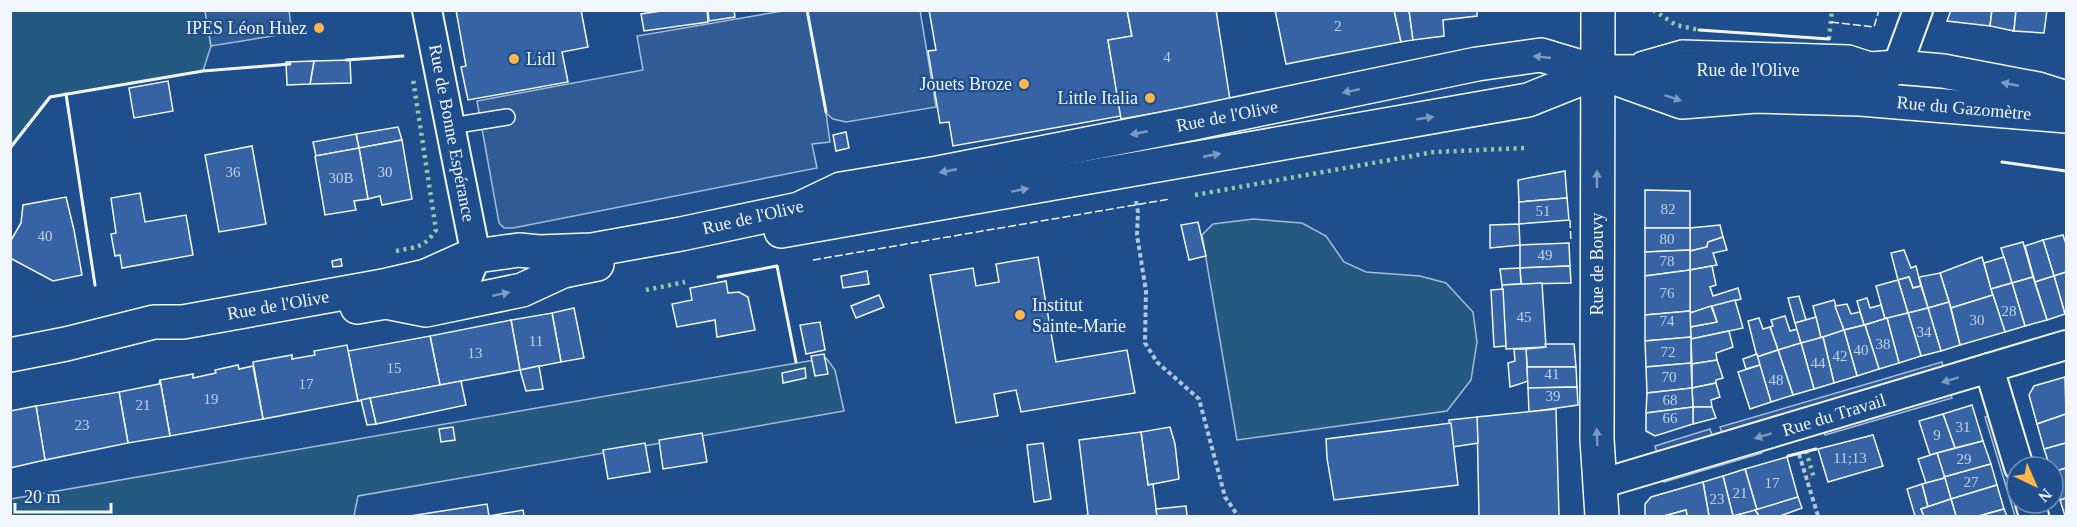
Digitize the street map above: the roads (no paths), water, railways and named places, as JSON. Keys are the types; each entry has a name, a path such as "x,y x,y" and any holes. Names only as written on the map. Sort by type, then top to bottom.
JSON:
{"main road":[{"name":"Rue de Bouvy","path":"1598,10 1597,439 1602,516"},
{"name":"Rue de l'Olive","path":"10,355 154,322 183,322 383,286 426,276 464,259 477,256 519,250 539,252 592,250 798,210 841,189 898,188 1194,123 1488,63 1541,55 1598,72 1682,102 1756,96 1861,99"},
{"name":"Rue de l'Olive","path":"10,372 375,304 391,302 426,310 522,290 563,271 784,230 1528,100 1598,72 1844,70 1897,67"},
{"name":"Rue du Gazomètre","path":"1897,67 1943,70 2038,89 2067,98"},
{"name":"Rue du Gazomètre","path":"1861,99 2067,116"}],"street":[{"name":"Rue de Bonne Espérance","path":"427,10 477,256"},
{"path":"1861,99 1897,67 1918,10"},
{"path":"391,302 456,288 466,281 477,256"},
{"name":"Rue du Travail","path":"1600,484 2067,345"},
{"path":"1989,368 2015,455"}],"lane":[{"path":"451,126 507,117"},
{"path":"784,230 846,202 869,200"}],"place":[{"name":"IPES Léon Huez","path":"319,28"},
{"name":"Lidl","path":"514,59"},
{"name":"Jouets Broze","path":"1024,84"},
{"name":"Little Italia","path":"1150,98"},
{"name":"Institut Sainte-Marie","path":"1020,315"}]}
